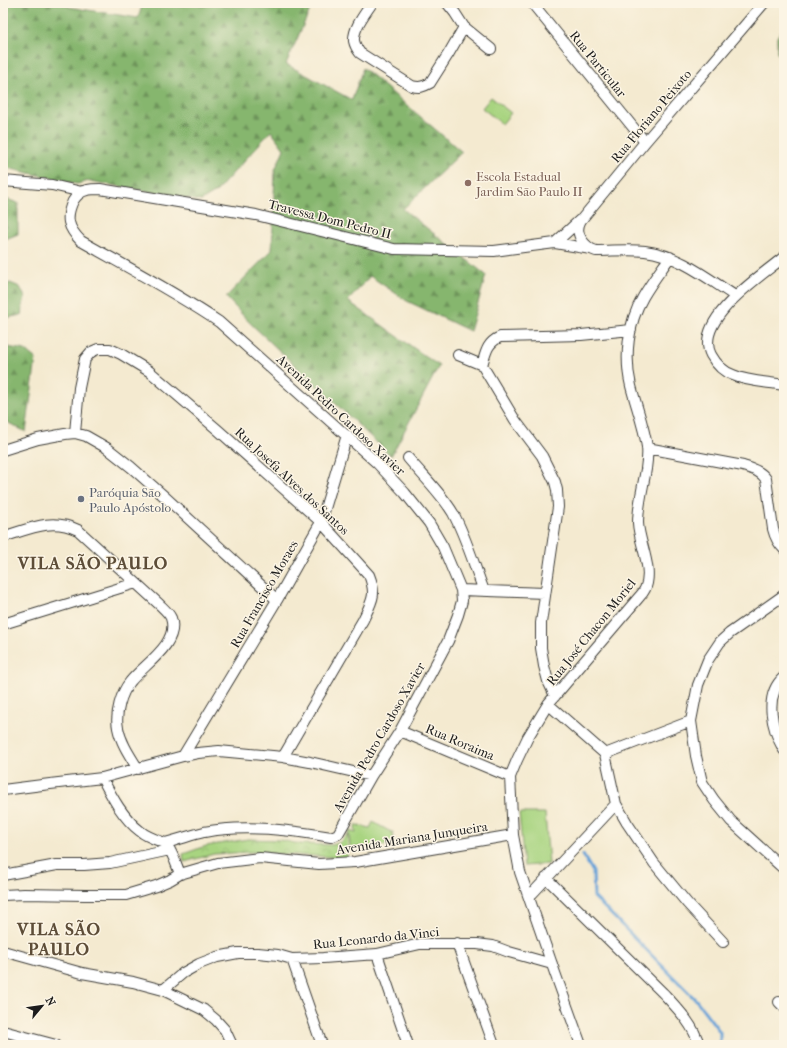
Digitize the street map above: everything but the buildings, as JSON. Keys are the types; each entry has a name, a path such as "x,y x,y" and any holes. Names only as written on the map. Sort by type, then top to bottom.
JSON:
{"street":[{"path":"372,3 357,28 354,41 356,47 360,53 412,86 418,88 430,83 464,27"},
{"path":"448,3 464,27 491,50"},
{"name":"Rua Particular","path":"532,3 645,142"},
{"name":"Rua Floriano Peixoto","path":"581,220 645,142 764,3"},
{"path":"3,181 52,185 82,192"},
{"name":"Travessa Dom Pedro II","path":"82,192 100,189 256,215 394,249 494,251 555,243 596,251 645,251 670,256 688,265 735,296"},
{"name":"Avenida Pedro Cardoso Xavier","path":"82,192 75,197 68,215 74,234 81,241 161,286 219,322 377,463 429,522 443,547 461,590 462,601 448,641 400,731 370,776 336,835 330,837 283,830 228,829 205,832 168,847"},
{"path":"555,243 581,220"},
{"path":"581,220 578,224 579,236 591,249"},
{"name":"Rua José Chacon Moriel","path":"513,835 510,777 528,737 548,704 640,596 648,581 648,573 638,523 647,448 630,384 627,347 636,313 642,298 670,256"},
{"path":"784,256 735,296 715,321 709,334 708,345 713,359 727,372 735,376 784,385"},
{"path":"482,365 488,346 500,337 581,335 631,330"},
{"name":"Rua Josefa Alves dos Santos","path":"75,433 79,388 85,359 91,352 98,349 110,350 121,354 149,371 160,380 321,522 369,575 373,584 374,592 373,600 364,620 283,757"},
{"path":"458,355 482,365 515,420 542,456 551,472 557,490 558,508 541,623 541,648 544,666 548,681 555,696"},
{"path":"3,450 38,439 65,434 75,433 86,436 102,445 131,467 277,600"},
{"name":"Rua Francisco Moraes","path":"183,756 277,600 321,522 346,435"},
{"path":"647,448 743,466 756,470 762,474 766,479 775,536 779,544 784,549"},
{"path":"408,458 441,496 453,513 484,591"},
{"path":"3,538 39,526 51,524 70,526 78,530 168,614 172,625 171,634 168,641 162,651 130,682 122,696 118,711 118,727 128,754 138,769"},
{"path":"3,624 136,583"},
{"path":"461,590 545,593"},
{"path":"784,595 730,633 720,642 708,660 698,685 691,721 696,756 702,782 731,821 784,869"},
{"path":"784,677 773,694 771,709 775,730 784,750"},
{"path":"548,704 605,754 616,804 627,823 654,863 722,942"},
{"path":"605,754 691,721"},
{"name":"Rua Roraima","path":"400,731 510,777"},
{"path":"3,790 102,778 183,756 219,751 283,757 370,776"},
{"path":"102,778 114,800 141,832 168,847 180,874"},
{"path":"529,897 616,804"},
{"path":"513,835 520,872 581,1045"},
{"name":"Avenida Mariana Junqueira","path":"3,895 126,895 156,886 180,874 218,863 260,858 318,864 355,862 513,835"},
{"path":"3,874 56,865 84,866 110,863 168,847"},
{"path":"546,878 664,993 691,1026 699,1045"},
{"path":"457,943 494,1045"},
{"name":"Rua Leonardo da Vinci","path":"163,990 183,973 199,964 217,957 238,953 278,954 292,959 323,958 377,954 420,944 457,943 493,946 508,952 552,964"},
{"path":"3,951 82,973 133,982 163,990 204,1010 216,1020 224,1030 232,1045"},
{"path":"377,954 408,1045"},
{"path":"292,959 322,1045"},
{"path":"3,1031 56,1045"}],"green space":[{"path":"3,3 61,3 69,7 138,18 143,3 313,3 286,64 352,100 363,68 462,152 403,209 486,275 470,331 407,301 370,276 348,301 439,366 391,456 249,322 226,297 272,250 275,170 284,149 271,131 216,192 201,201 89,181 77,184 3,167"},
{"path":"784,26 784,60 777,53 777,37"},
{"path":"491,97 511,113 502,124 482,108"},
{"path":"3,198 18,203 18,234 3,240"},
{"path":"10,283 20,287 25,297 21,315 6,318 7,347 25,350 36,359 26,432 3,420 3,285"},
{"path":"519,813 545,813 549,864 524,866"},
{"path":"373,822 393,832 394,841 389,845 350,848 349,831 356,833 356,825 370,828"},
{"path":"348,834 347,858 252,852 214,854 184,862 183,854 206,846 248,839 280,840 300,844 332,845 339,843"}],"waterway":[{"path":"583,855 593,872 594,897 696,1000 720,1032 720,1045"}],"place":[{"name":"Escola Estadual Jardim São Paulo II","path":"468,183"},
{"name":"Paróquia São Paulo Apóstolo","path":"81,499"}],"district":[{"name":"VILA SÃO PAULO","path":"93,563"},
{"name":"VILA SÃO PAULO","path":"59,939"}]}
